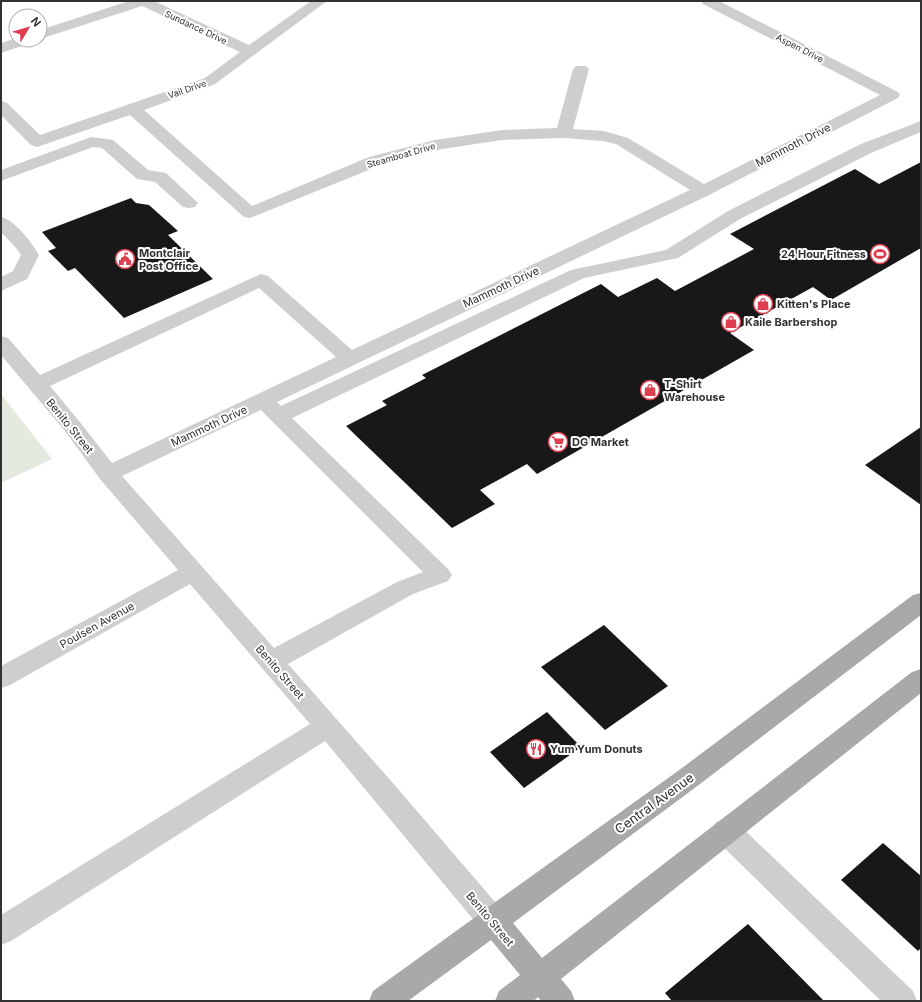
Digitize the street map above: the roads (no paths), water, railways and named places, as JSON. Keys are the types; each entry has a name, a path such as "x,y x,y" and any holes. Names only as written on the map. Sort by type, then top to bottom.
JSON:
{"main road":[{"name":"Central Avenue","path":"384,1001 492,920 691,776 921,602"},
{"path":"510,1001 921,679"},
{"name":"Benito Street","path":"492,920 539,978 560,1001"}],"street":[{"name":"Sundance Drive","path":"142,1 251,52"},
{"path":"48,32 142,1"},
{"name":"Vail Drive","path":"1,106 37,142 210,81 320,1"},
{"name":"Aspen Drive","path":"708,1 892,95"},
{"path":"564,133 581,69"},
{"name":"Mammoth Drive","path":"108,474 270,408 350,359 703,191 892,95"},
{"name":"Steamboat Drive","path":"132,108 250,213 375,161 441,144 502,135 564,133 604,136 622,141 703,191"},
{"path":"271,662 405,588 440,575 270,408 578,274 672,254 734,216 867,148 921,126"},
{"path":"1,176 92,142 107,143 143,175 160,177 189,203"},
{"path":"1,222 24,246 30,255 20,275 1,285"},
{"path":"36,384 261,280 350,359"},
{"name":"Benito Street","path":"1,342 72,426 108,474 383,790 492,920"},
{"name":"Poulsen Avenue","path":"1,678 193,572"},
{"path":"1,931 327,726"},
{"path":"726,831 902,1001"}],"place":[{"name":"24 Hour Fitness","path":"880,254"},
{"name":"Montclair Post Office","path":"125,259"},
{"name":"Kitten's Place","path":"763,304"},
{"name":"Kaile Barbershop","path":"731,322"},
{"name":"T-Shirt Warehouse","path":"650,390"},
{"name":"DG Market","path":"558,442"},
{"name":"Yum Yum Donuts","path":"536,749"}]}
